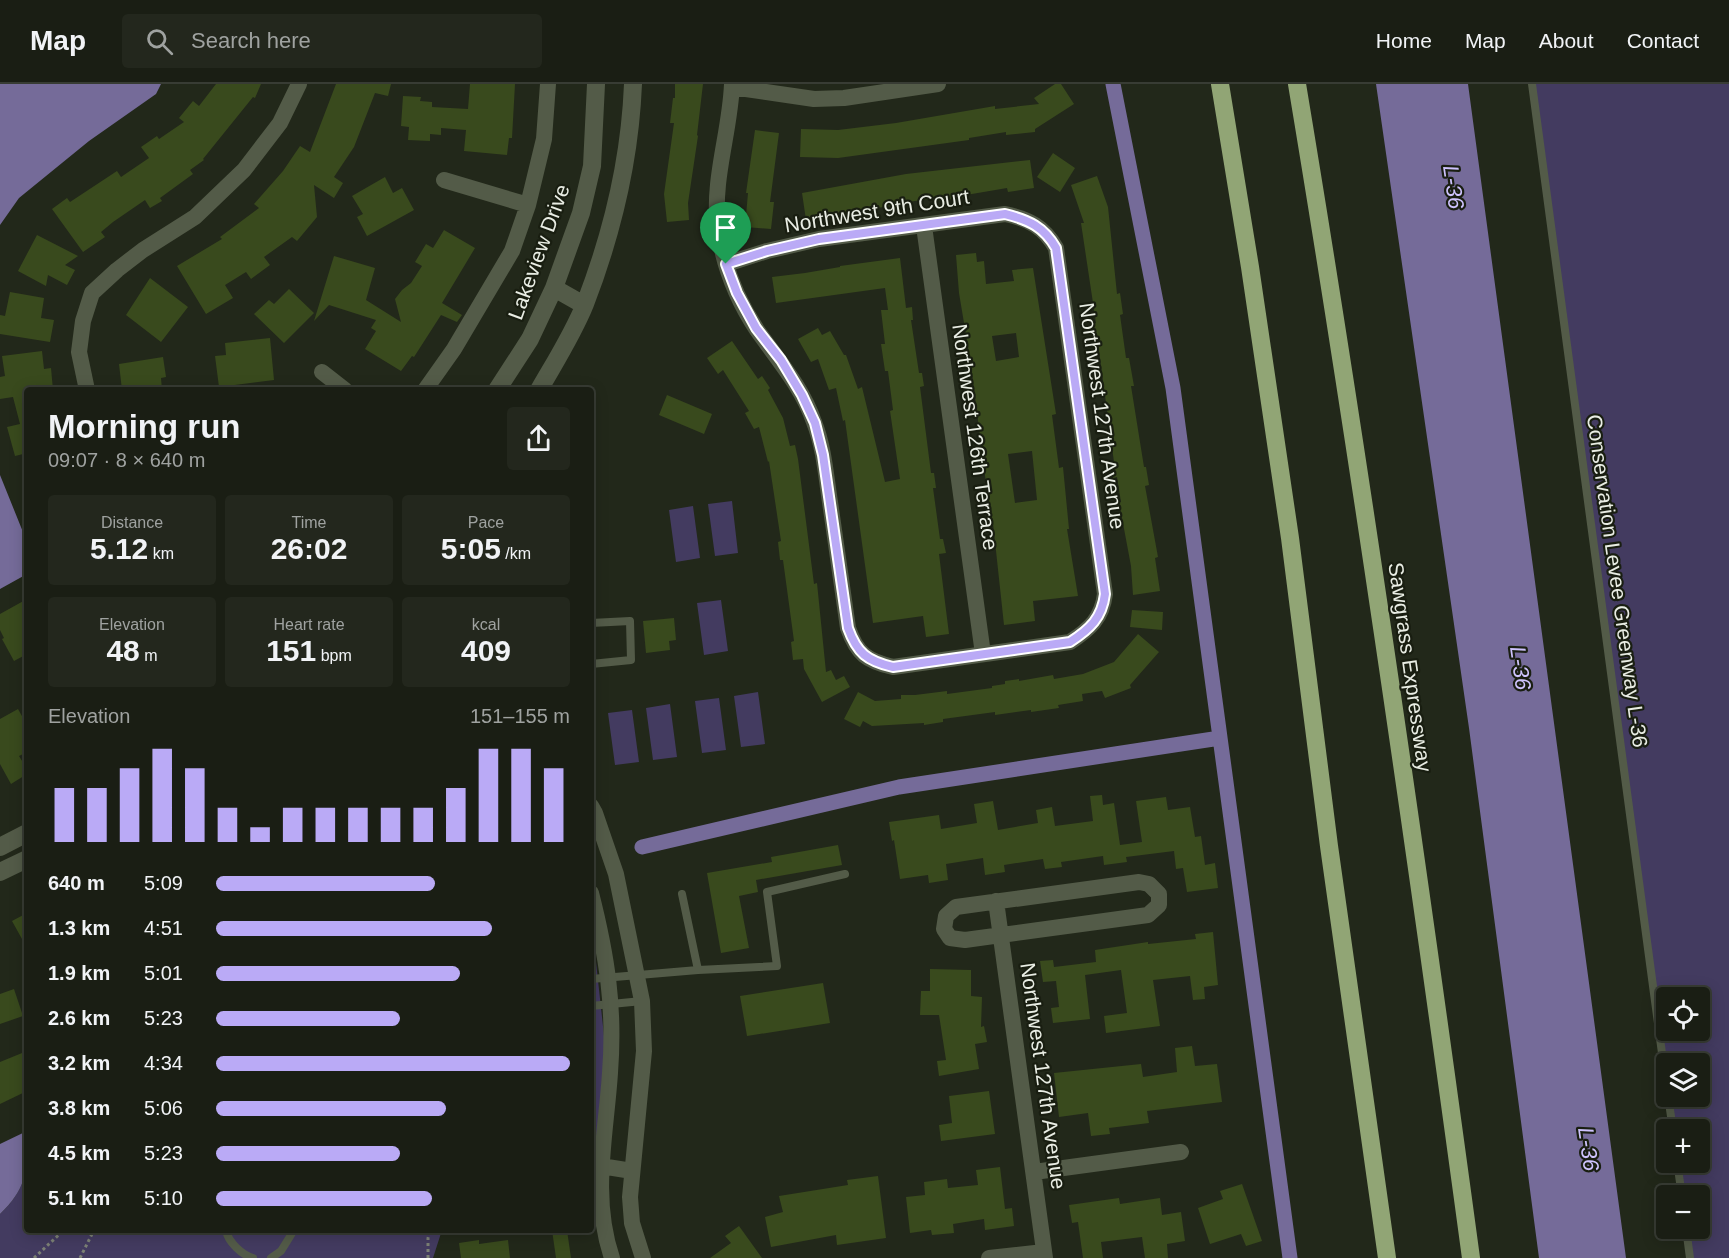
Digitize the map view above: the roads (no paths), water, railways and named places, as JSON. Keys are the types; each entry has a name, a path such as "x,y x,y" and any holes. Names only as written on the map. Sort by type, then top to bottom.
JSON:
{"highway":[{"path":"1220,84 1290,538 1329,846 1387,1258"},
{"name":"Sawgrass Expressway","path":"1297,84 1339,335 1425,920 1471,1258"}],"street":[{"path":"86,387 79,352 83,321 92,293 143,250 195,217 244,171 280,123 299,84"},
{"path":"427,387 454,349 512,251 528,205 544,139 548,84"},
{"name":"Lakeview Drive","path":"499,387 530,339 554,288 582,213 590,175 596,84"},
{"path":"541,387 584,305 613,221 631,126 633,84"},
{"path":"938,84 899,87 844,99 814,99 732,86 717,191 718,228 726,264 737,293 756,328 781,360 802,395 815,423 823,455 848,628 854,644 863,655 877,663 893,667 982,654"},
{"path":"444,180 528,205"},
{"name":"Northwest 9th Court","path":"726,264 767,251 819,239 1005,214 1035,225"},
{"name":"Northwest 127th Avenue","path":"982,654 1070,642 1097,621 1105,594 1056,248 1048,235 1035,225"},
{"name":"Northwest 126th Terrace","path":"924,226 982,654"},
{"path":"554,288 584,305"},
{"path":"322,372 341,387"},
{"path":"594,814 616,874 642,1001 644,1052 632,1171 632,1223 643,1258"},
{"path":"0,847 24,835"},
{"path":"0,872 24,860"},
{"path":"1139,882 1149,884 1159,894 1159,905 1148,915 965,940 950,938 944,928 946,916 956,907 996,901 1139,882"},
{"name":"Northwest 127th Avenue","path":"996,901 1045,1255"},
{"path":"594,907 609,977 611,1004 610,1074 601,1166 603,1221 612,1258"},
{"path":"1034,1172 1181,1152"},
{"path":"601,1166 632,1171"},
{"path":"989,1258 1045,1255"}],"lane":[{"name":"Conservation Levee Greenway L-36","path":"1532,84 1662,1053"},
{"path":"594,623 630,621 631,660 594,664"},
{"path":"594,979 777,966 767,892 845,874"},
{"path":"682,894 698,970"},
{"path":"594,1006 642,1001"},
{"path":"226,1233 227,1237 246,1256 254,1258"},
{"path":"271,1258 281,1251 292,1233"},
{"path":"1687,1239 1690,1258"}],"water":[{"path":"0,84 161,84 156,94 89,141 19,198 0,225"},
{"name":"L-36","path":"1376,84 1468,84 1626,1258 1539,1258 1469,728"},
{"path":"0,475 24,535 24,576 0,589"},
{"path":"24,1132 24,1176 16,1195 0,1214 0,1144"}],"waterway":[{"path":"1113,84 1173,388 1290,1258"},
{"path":"642,847 899,787 1220,738"}]}
